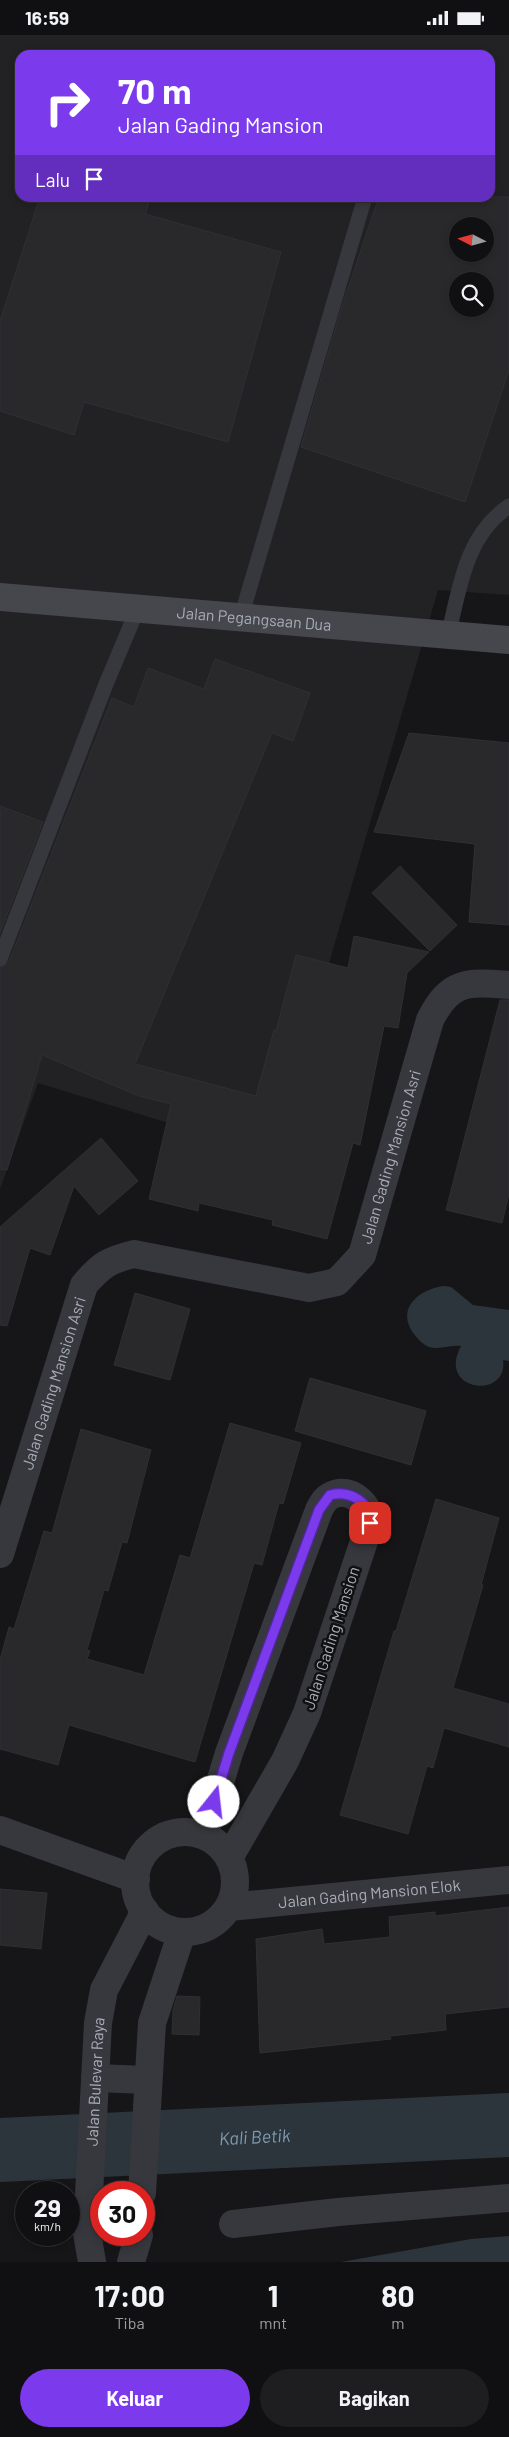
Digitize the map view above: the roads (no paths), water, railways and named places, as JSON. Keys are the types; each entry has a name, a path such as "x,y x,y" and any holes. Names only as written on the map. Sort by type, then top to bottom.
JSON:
{"main road":[{"name":"Jalan Pegangsaan Dua","path":"0,597 509,640"}],"street":[{"name":"Jalan Gading Mansion Asri","path":"0,1554 84,1285 98,1269 113,1259 134,1254 309,1288 337,1282 362,1255 430,1021 439,1001 458,986 481,983 509,985"},
{"name":"Jalan Gading Mansion","path":"204,1835 229,1753 319,1510 330,1495 338,1493 353,1497 367,1506 370,1523 307,1713 285,1761 229,1858"},
{"path":"0,1830 136,1879"},
{"path":"191,1832 204,1835 218,1845 229,1858 233,1866 235,1885 229,1907 209,1926 196,1931 182,1932 168,1929 154,1922 139,1901 136,1879 138,1865 144,1853 153,1843 178,1833 191,1832"},
{"name":"Jalan Gading Mansion Elok","path":"229,1907 509,1880"},
{"name":"Jalan Bulevar Raya","path":"92,2262 87,2233 98,2023 104,1990 145,1911"},
{"path":"143,2181 154,2011 182,1932"},
{"path":"95,2078 148,2080"},
{"path":"233,2224 338,2212 509,2198"},
{"path":"131,2262 136,2246"}],"lane":[{"path":"241,617 364,202"},
{"path":"448,636 461,582 475,540 485,526 509,506"},
{"path":"0,959 106,684 138,609"}],"waterway":[{"name":"Kali Betik","path":"0,2150 509,2125"}]}
